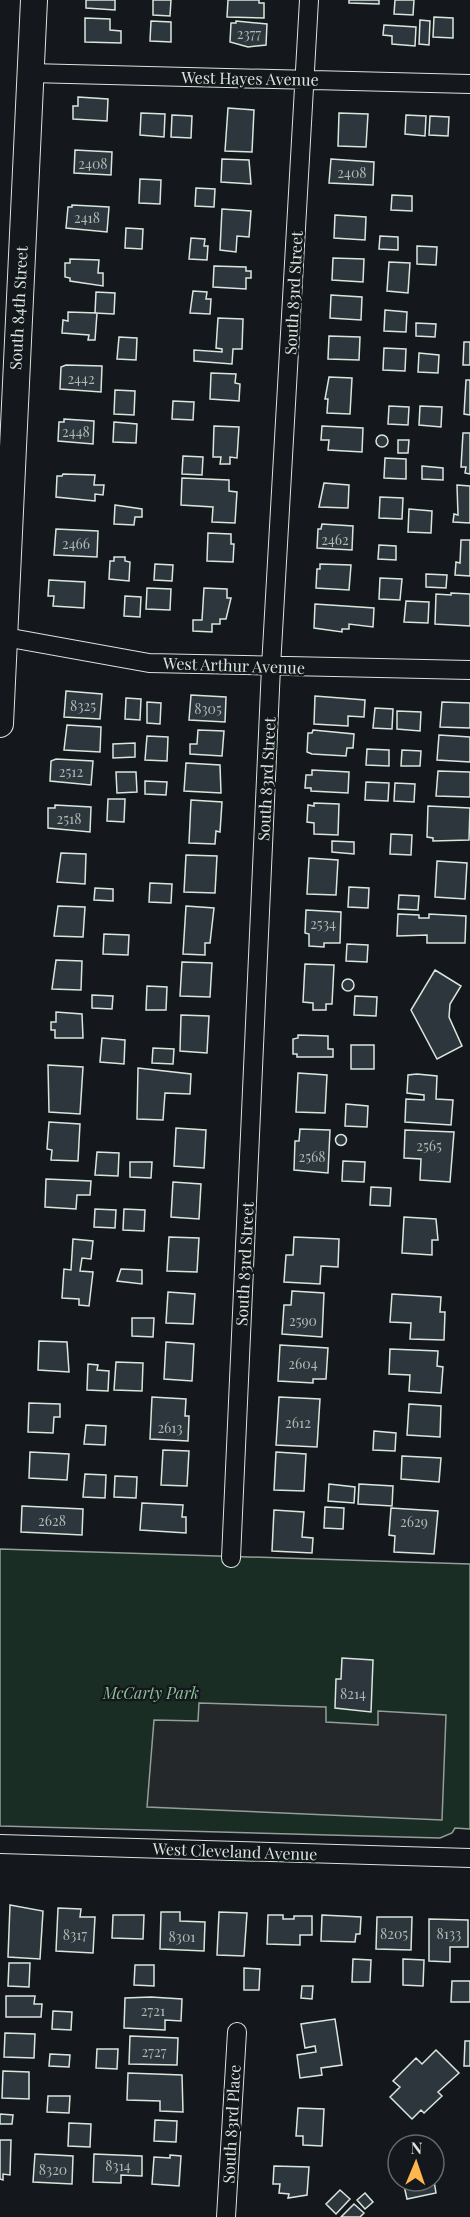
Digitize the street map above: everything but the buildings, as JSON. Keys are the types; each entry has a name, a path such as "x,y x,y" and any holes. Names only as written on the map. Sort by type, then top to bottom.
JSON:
{"street":[{"name":"South 84th Street","path":"0,724 1,636 34,0"},
{"name":"South 83rd Street","path":"231,1557 271,667 309,0"},
{"name":"West Hayes Avenue","path":"30,73 470,84"},
{"name":"West Arthur Avenue","path":"1,636 149,663 470,670"},
{"name":"West Cleveland Avenue","path":"0,1844 470,1858"},
{"name":"South 83rd Place","path":"226,2217 237,2032"}],"green space":[{"name":"McCarty Park","path":"0,1549 470,1564 470,1829 455,1828 452,1833 440,1838 0,1826"}],"shaded area":[{"path":"199,1703 326,1707 326,1722 378,1725 378,1711 446,1715 442,1820 147,1807 154,1720 198,1721"}]}
